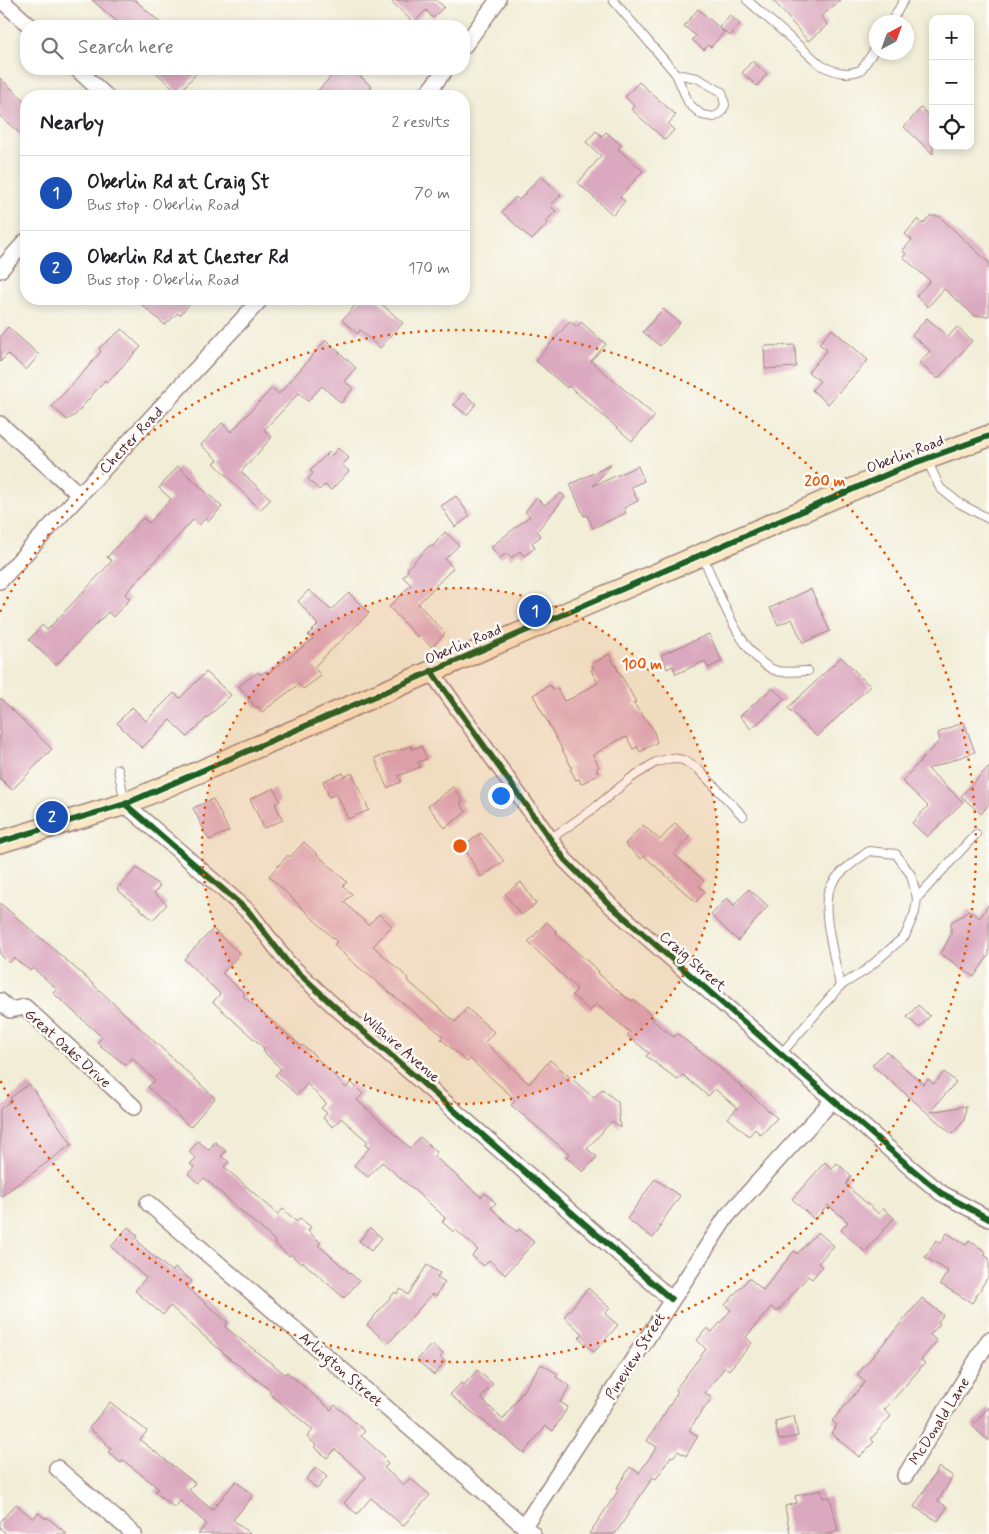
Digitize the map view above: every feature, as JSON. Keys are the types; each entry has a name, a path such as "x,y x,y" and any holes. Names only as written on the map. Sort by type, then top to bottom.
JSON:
{"main road":[{"name":"Oberlin Road","path":"0,842 125,804 926,458 989,436"}],"street":[{"path":"1,0 23,20"},
{"path":"470,38 498,0"},
{"path":"83,75 100,90"},
{"path":"430,90 441,75"},
{"path":"0,270 20,248"},
{"name":"Chester Road","path":"0,581 255,305"},
{"path":"0,424 80,495"},
{"name":"Craig Street","path":"431,671 565,860 609,904 832,1101 941,1193 989,1218"},
{"name":"Wilshire Avenue","path":"125,804 249,912 288,963 333,1005 671,1299"},
{"name":"Great Oaks Drive","path":"0,1001 10,1010 25,1007 134,1107"},
{"name":"Pineview Street","path":"529,1530 671,1299 728,1216 832,1101"},
{"name":"Arlington Street","path":"148,1203 529,1530"},
{"name":"McDonald Lane","path":"905,1476 989,1340"},
{"path":"57,1468 134,1534"}],"lane":[{"path":"613,0 676,74 689,104 702,115 714,117 721,113 725,105 722,92 697,78 676,74"},
{"path":"747,0 822,66 832,70 852,73 861,70 869,58"},
{"path":"895,15 904,0"},
{"path":"926,458 940,488 958,503 989,519"},
{"path":"702,554 734,624 755,656 777,671 808,670"},
{"path":"550,839 593,809 631,778 656,762 672,758 683,760 698,770 743,816"},
{"path":"118,770 125,804"},
{"path":"917,898 976,834"},
{"path":"780,1055 840,986 866,970 906,936 917,898 911,875 896,854 869,852 844,868 828,893 828,922 840,986"}],"building":[{"path":"92,0 135,0 157,20 115,20"},
{"path":"390,0 436,0 444,7 433,18 426,10 417,20 411,20"},
{"path":"773,0 840,0 821,17 828,25 808,41"},
{"path":"698,9 724,32 711,47 708,45 704,50 692,40 696,36 684,26"},
{"path":"730,15 740,24 730,36 719,27"},
{"path":"752,61 767,74 757,86 742,73"},
{"path":"159,75 195,75 182,90 176,90"},
{"path":"332,75 359,75 372,87 369,90 319,90"},
{"path":"0,78 20,96 20,134 0,116"},
{"path":"639,82 676,115 668,124 674,130 665,140 631,109 634,106 625,97"},
{"path":"921,108 929,115 929,150 933,150 933,154 904,127"},
{"path":"596,131 602,136 606,132 621,145 618,149 643,171 620,197 625,201 613,215 578,183 601,156 586,142"},
{"path":"541,176 561,195 550,206 556,211 532,240 502,212 516,197 519,200"},
{"path":"930,216 939,216 989,263 989,316 975,316 944,289 928,307 916,296 930,281 903,257 906,254 902,251 912,240 905,234 918,219 923,224"},
{"path":"142,305 189,305 180,315 178,313 165,325"},
{"path":"356,305 383,305 403,323 380,348 360,330 358,334 342,320"},
{"path":"663,309 680,323 660,346 643,332"},
{"path":"927,318 948,337 957,327 972,341 938,379 919,363 930,351 912,335"},
{"path":"570,321 577,327 581,322 606,344 591,361 655,416 632,441 569,386 567,388 536,361"},
{"path":"8,327 39,355 26,370 8,354 0,362 0,336"},
{"path":"122,329 141,347 107,382 105,380 75,415 67,420 52,406 89,366 101,351 99,348"},
{"path":"832,329 868,360 828,404 812,390 820,381 808,372 827,350 819,344"},
{"path":"326,340 356,368 344,381 353,388 341,403 322,386 308,401 299,393 264,430 272,437 241,472 271,499 260,510 214,463 218,460 201,445 222,423 231,432 272,388 279,394"},
{"path":"795,345 796,367 765,369 764,346"},
{"path":"463,393 476,404 467,415 454,405"},
{"path":"338,448 349,458 342,465 349,471 331,490 325,485 319,490 308,479 313,473 310,471 329,452 332,455"},
{"path":"611,465 593,486 638,466 644,481 631,487 638,501 624,508 626,513 593,528 587,515 584,516 570,484"},
{"path":"178,466 222,507 209,521 206,518 199,525 193,520 125,594 130,599 113,617 108,612 56,665 29,640 42,625 47,630 85,590 112,561 107,557 143,518 149,523 171,499 159,488"},
{"path":"561,493 565,497 537,531 541,536 532,543 535,548 524,556 520,551 511,558 507,553 500,558 491,547 530,516 525,512 536,498 545,505"},
{"path":"456,496 470,516 455,527 441,506"},
{"path":"445,532 459,545 445,559 453,568 418,604 445,633 432,647 419,635 417,637 389,607 411,585 403,577 408,571 407,569 430,545 432,547"},
{"path":"811,589 830,631 803,643 792,619 778,625 770,608"},
{"path":"309,590 331,610 349,593 369,613 314,667 321,676 303,689 299,684 262,712 258,706 256,708 239,686 258,672 260,675 266,671 267,674 313,639 308,635 318,625 298,601"},
{"path":"709,634 722,661 708,668 705,661 676,674 673,666 667,669 661,655"},
{"path":"609,654 636,702 633,703 653,729 657,742 640,752 638,747 633,749 627,737 619,740 593,755 599,767 596,769 599,774 581,784 579,779 576,780 570,769 572,768 533,695 550,685 553,690 557,688 564,701 572,698 598,683 591,670 594,668 592,664"},
{"path":"841,657 870,686 817,737 788,708"},
{"path":"206,672 231,695 187,737 170,720 142,748 117,723 132,707 146,721 174,693 180,698"},
{"path":"772,688 785,699 751,729 740,716"},
{"path":"0,698 52,749 12,790 0,778"},
{"path":"964,722 975,752 928,769 963,802 927,837 912,823 928,806 902,781 940,740 938,733"},
{"path":"411,746 412,749 421,746 427,759 418,762 420,767 398,776 401,782 387,788 375,758"},
{"path":"989,766 989,804 981,814 961,796"},
{"path":"343,773 344,777 352,773 369,810 348,819 337,794 329,797 323,781"},
{"path":"453,787 463,801 460,803 466,812 445,828 428,806"},
{"path":"274,788 280,801 275,804 283,820 264,828 250,799"},
{"path":"213,799 229,831 209,840 193,808"},
{"path":"675,823 690,837 674,854 704,881 699,886 705,892 696,902 644,856 641,859 625,844 643,825 660,840"},
{"path":"481,833 504,861 481,877 463,846"},
{"path":"304,842 347,882 343,886 352,894 344,902 368,925 379,914 392,926 373,946 408,978 407,980 455,1022 467,1008 494,1032 485,1042 529,1084 550,1060 594,1098 602,1089 618,1102 620,1128 612,1121 587,1149 597,1157 583,1172 566,1157 569,1154 511,1105 516,1100 470,1059 467,1062 441,1039 443,1036 356,965 334,945 337,942 269,876 288,855 290,857"},
{"path":"137,868 160,886 154,893 167,904 153,920 117,889"},
{"path":"521,882 536,904 521,915 505,894"},
{"path":"749,889 768,906 738,941 711,915 727,898 734,905"},
{"path":"0,903 81,973 215,1098 190,1127 148,1087 155,1080 132,1058 126,1065 97,1043 102,1037 53,993 57,989 33,968 30,971 14,958 9,963 0,954"},
{"path":"989,904 989,955 974,977 941,954 951,934 951,922 964,915 968,910 980,918"},
{"path":"547,922 557,932 556,934 599,971 598,973 624,996 632,1001 633,999 648,1012 654,1018 652,1020 674,1037 677,1034 710,1059 777,1118 761,1135 755,1129 749,1136 728,1118 737,1108 715,1089 708,1096 683,1075 678,1080 646,1056 649,1053 627,1035 630,1032 596,1004 590,1011 572,995 577,989 528,942"},
{"path":"213,929 240,954 222,973 245,994 243,996 301,1046 311,1052 346,1088 351,1082 363,1094 357,1100 410,1148 420,1137 437,1152 434,1156 481,1197 485,1193 496,1203 491,1208 517,1232 519,1229 534,1242 505,1275 489,1260 484,1266 472,1256 478,1250 456,1230 454,1232 442,1222 445,1218 437,1210 382,1162 368,1177 354,1165 369,1148 365,1144 368,1142 341,1118 333,1127 323,1118 327,1113 321,1108 326,1103 307,1084 297,1095 275,1075 281,1069 263,1051 265,1049 213,1002 220,994 184,959"},
{"path":"918,1005 930,1016 919,1028 907,1017"},
{"path":"886,1051 923,1084 928,1079 934,1084 944,1072 956,1082 930,1112 966,1106 964,1121 952,1134 872,1065"},
{"path":"29,1084 72,1144 0,1197 0,1109 12,1100 10,1098"},
{"path":"198,1141 209,1150 215,1142 226,1151 221,1156 229,1162 224,1167 278,1214 283,1209 297,1222 300,1218 311,1227 308,1231 321,1243 318,1245 359,1281 344,1298 303,1262 301,1264 290,1254 289,1256 274,1243 275,1241 204,1178 199,1183 188,1174 194,1167 190,1164 196,1158 189,1152"},
{"path":"825,1162 832,1169 837,1163 851,1176 846,1185 879,1214 883,1208 894,1218 865,1252 841,1230 848,1222 828,1205 815,1220 792,1199"},
{"path":"655,1179 680,1196 653,1238 627,1219"},
{"path":"128,1227 138,1236 136,1238 141,1245 172,1272 175,1268 192,1281 187,1287 228,1323 225,1327 285,1374 287,1372 331,1410 335,1405 365,1431 361,1436 384,1456 382,1458 388,1464 384,1468 404,1485 410,1478 430,1495 403,1526 371,1498 357,1514 344,1503 366,1477 335,1449 327,1458 314,1447 316,1445 307,1437 313,1430 269,1393 271,1391 228,1357 170,1306 163,1315 135,1291 146,1278 111,1247"},
{"path":"370,1228 382,1238 371,1251 359,1241"},
{"path":"818,1232 834,1246 818,1263 822,1267 812,1279 808,1276 777,1312 771,1307 746,1337 752,1343 729,1370 725,1367 705,1393 712,1398 690,1428 690,1431 698,1436 686,1456 678,1451 673,1457 671,1456 656,1479 653,1477 615,1534 589,1534 618,1491 616,1489 630,1467 639,1473 657,1447 647,1441 678,1392 675,1390 706,1349 697,1340 707,1328 712,1332 731,1310 725,1305 749,1278 763,1290 794,1251 797,1254"},
{"path":"947,1233 966,1245 969,1240 986,1252 984,1255 989,1258 989,1275 972,1303 940,1284 948,1271 925,1257 936,1240 941,1243"},
{"path":"427,1265 440,1273 437,1277 445,1282 436,1296 432,1294 388,1344 367,1325 395,1292 397,1294 401,1289 408,1295"},
{"path":"588,1288 610,1308 605,1314 618,1325 594,1352 579,1338 583,1334 564,1317"},
{"path":"922,1298 943,1315 938,1322 940,1324 930,1335 937,1341 921,1360 925,1363 884,1410 891,1416 871,1439 874,1442 859,1457 831,1433 837,1425 832,1421 865,1382 857,1375"},
{"path":"432,1344 443,1354 440,1357 445,1362 434,1375 417,1360"},
{"path":"541,1364 558,1374 556,1377 570,1386 560,1402 568,1407 553,1431 546,1426 524,1453 450,1395 461,1383 464,1385 477,1370 493,1384 481,1398 503,1420"},
{"path":"110,1402 147,1431 140,1440 195,1483 189,1490 212,1510 236,1481 253,1496 233,1520 250,1534 198,1534 207,1524 180,1501 175,1508 155,1492 158,1488 123,1460 121,1463 108,1452 111,1449 106,1445 107,1443 89,1428"},
{"path":"989,1407 989,1441 972,1426"},
{"path":"794,1416 798,1436 779,1440 775,1421"},
{"path":"316,1467 327,1477 317,1489 306,1479"},
{"path":"939,1467 953,1476 938,1501 947,1507 938,1521 914,1507"},
{"path":"821,1490 823,1498 830,1497 838,1530 832,1532 832,1534 790,1534 785,1506 797,1503 795,1496"},
{"path":"16,1504 33,1519 38,1513 46,1519 47,1517 67,1534 6,1534 0,1528 0,1522"}],"cycle path":[{"path":"0,842 125,804 909,465 989,436"},
{"path":"431,671 565,860 609,904 912,1169 941,1193 989,1219"},
{"path":"125,804 249,912 288,963 333,1005 671,1299"}],"place":[{"name":"Oberlin Rd at Craig St","path":"535,611"},
{"name":"Oberlin Rd at Chester Rd","path":"52,817"}]}
